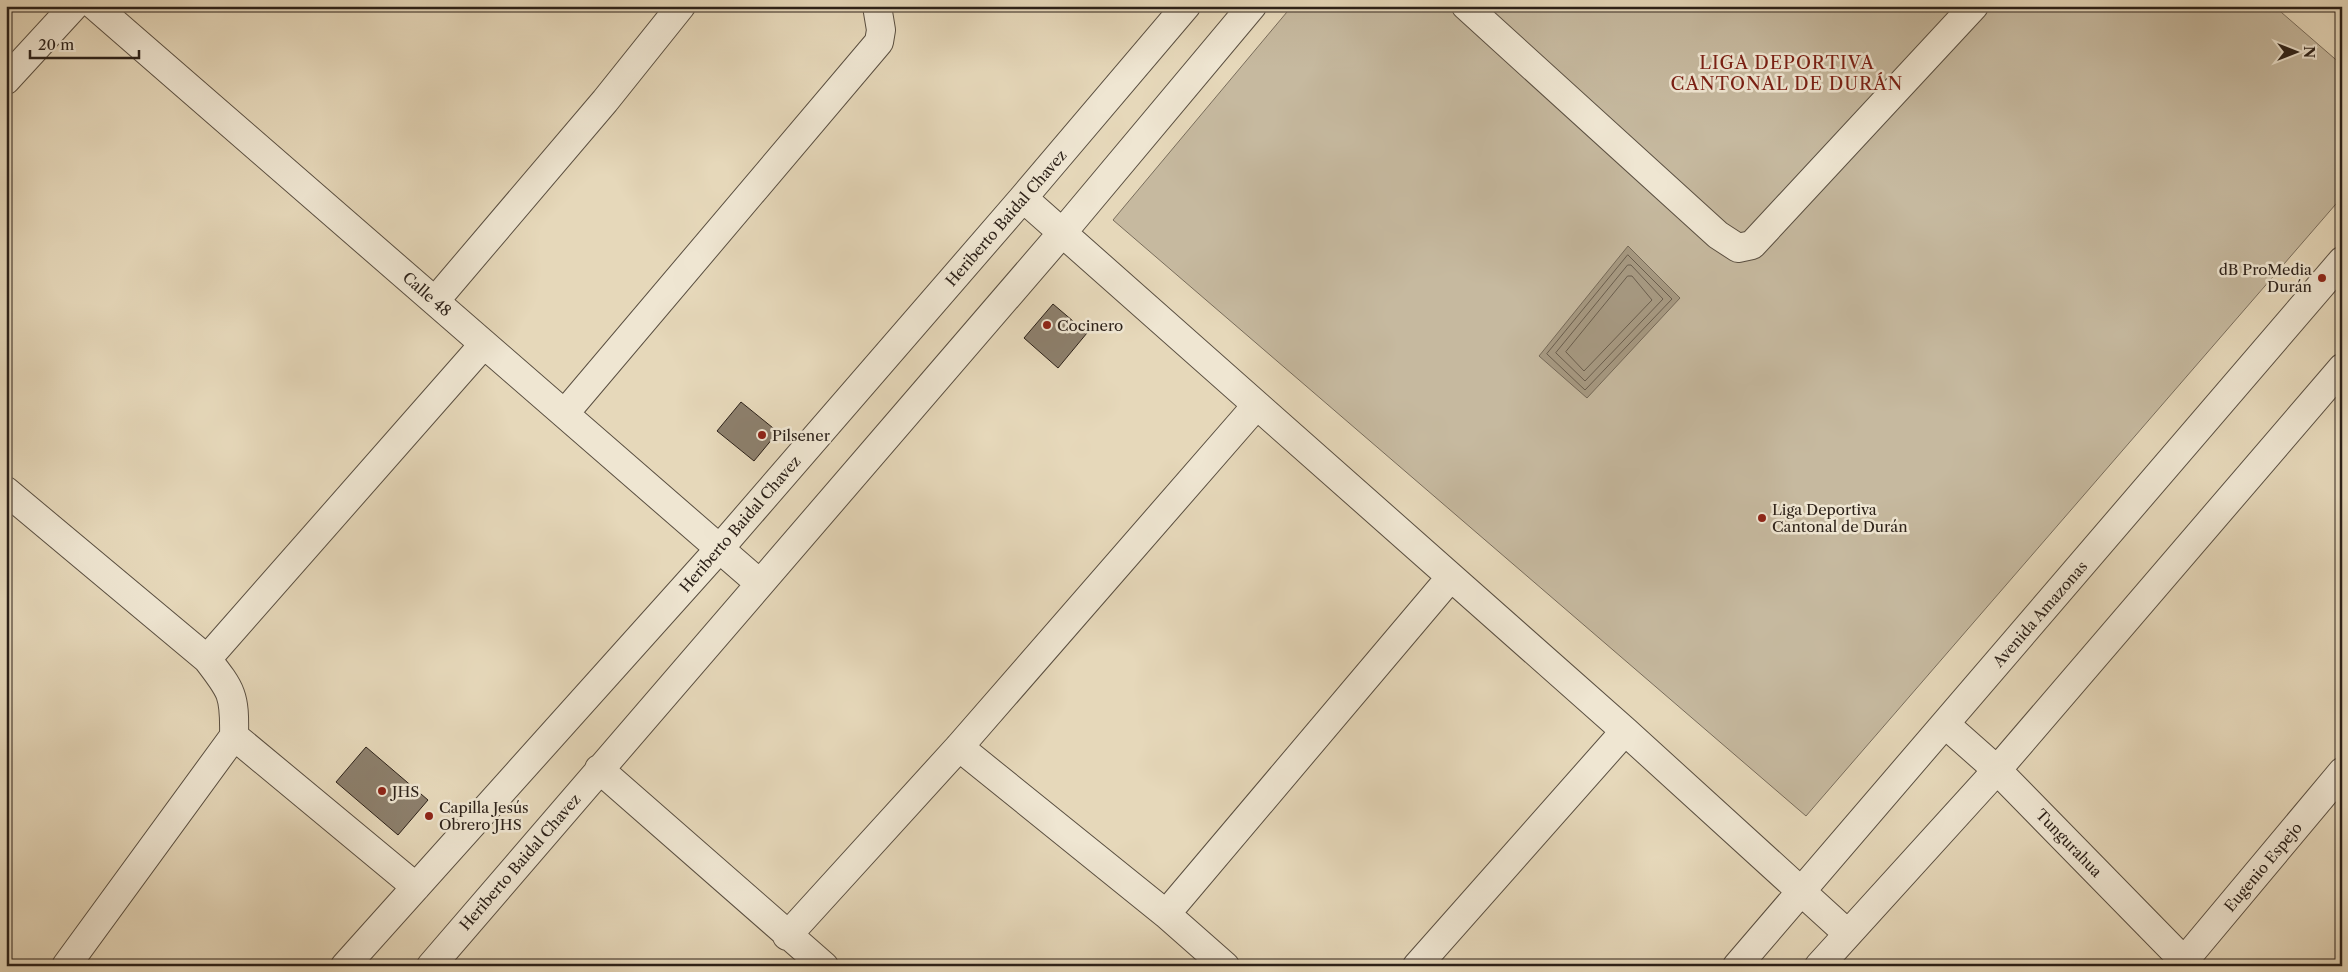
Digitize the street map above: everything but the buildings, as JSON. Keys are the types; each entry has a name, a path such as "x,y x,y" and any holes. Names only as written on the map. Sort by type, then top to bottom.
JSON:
{"street":[{"path":"6,80 74,6"},
{"name":"Calle 48","path":"95,6 759,583"},
{"path":"435,301 605,101 681,6"},
{"path":"565,413 879,42 881,30 878,6"},
{"name":"Heriberto Baidal Chavez","path":"345,966 720,548 1023,198 1186,6"},
{"name":"Heriberto Baidal Chavez","path":"430,966 1062,233 1252,6"},
{"path":"1466,6 1718,235 1738,248 1752,245 1974,6"},
{"path":"1023,198 1625,731 1802,890 1848,934"},
{"name":"Avenida Amazonas","path":"1737,966 2342,261"},
{"path":"207,659 484,344"},
{"path":"1819,966 1998,770 2342,368"},
{"path":"787,936 959,747 1256,406"},
{"path":"6,491 207,659 229,688 234,709 234,736 66,966"},
{"path":"1166,914 1450,578"},
{"name":"Tungurahua","path":"1945,724 1998,770 2186,963"},
{"path":"1417,966 1625,731"},
{"path":"234,736 416,887"},
{"path":"959,747 1166,914 1224,966"},
{"path":"600,770 787,936 824,966"},
{"name":"Eugenio Espejo","path":"2186,963 2342,772"}],"shaded area":[{"name":"Liga Deportiva Cantonal de Durán","path":"1292,6 2274,6 2342,65 2342,197 1806,816 1113,220"}],"water":[{"path":"1628,246 1680,298 1587,398 1539,356"}],"place":[{"name":"dB ProMedia Durán","path":"2322,278"},
{"name":"Cocinero","path":"1047,325"},
{"name":"Pilsener","path":"762,435"},
{"name":"Liga Deportiva Cantonal de Durán","path":"1762,518"},
{"name":"JHS","path":"382,791"},
{"name":"Capilla Jesús Obrero JHS","path":"429,816"}],"district":[{"name":"LIGA DEPORTIVA CANTONAL DE DURÁN","path":"1787,73"}]}
